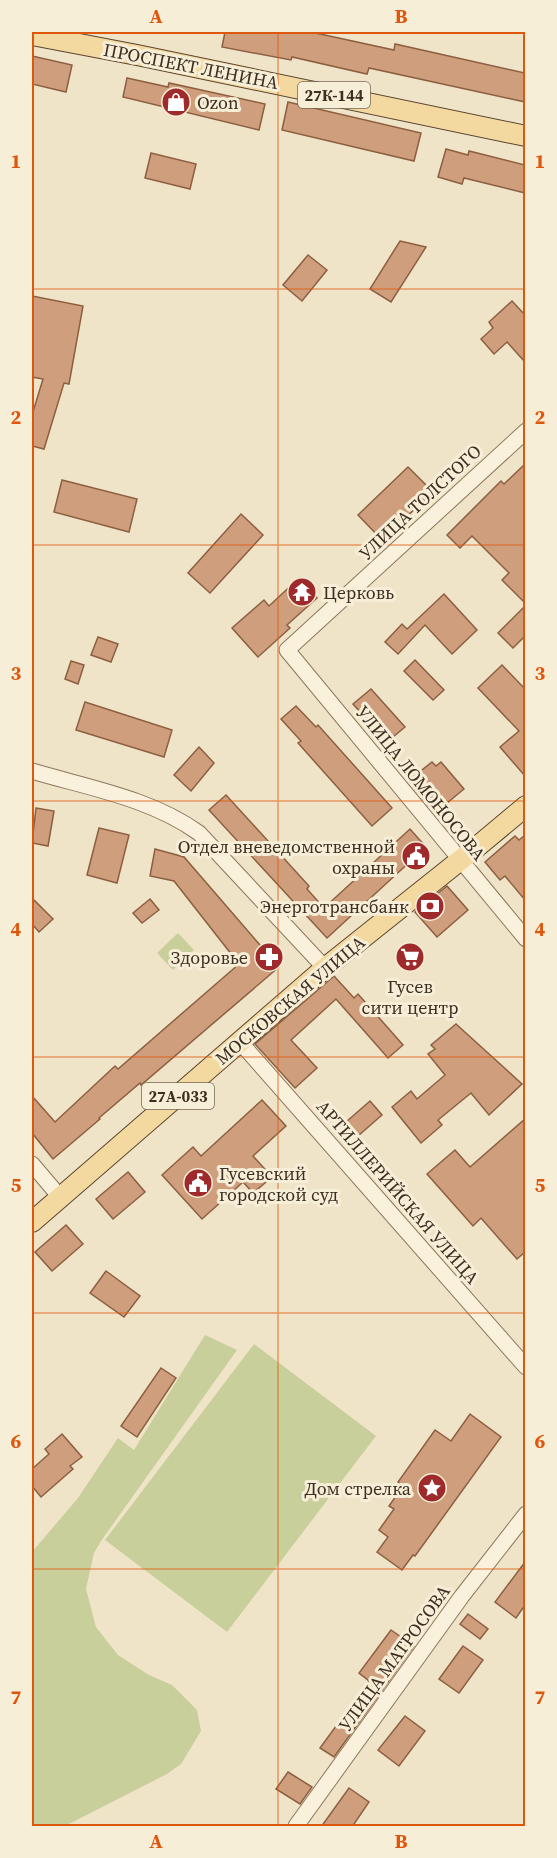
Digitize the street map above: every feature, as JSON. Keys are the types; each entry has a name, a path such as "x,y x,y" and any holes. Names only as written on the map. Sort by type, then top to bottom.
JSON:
{"main road":[{"name":"ПРОСПЕКТ ЛЕНИНА","path":"32,35 525,136"},
{"name":"МОСКОВСКАЯ УЛИЦА","path":"32,1222 325,968 525,806"}],"street":[{"name":"УЛИЦА ТОЛСТОГО","path":"287,650 525,433"},
{"name":"УЛИЦА ЛОМОНОСОВА","path":"287,650 525,939"},
{"path":"32,771 125,797 179,819 199,833 325,968"},
{"name":"АРТИЛЛЕРИЙСКАЯ УЛИЦА","path":"240,1042 525,1367"},
{"path":"32,1164 60,1197"},
{"name":"УЛИЦА МАТРОСОВА","path":"296,1827 462,1596 525,1514"}],"green space":[{"path":"178,933 194,950 173,970 157,953"},
{"path":"205,1335 237,1350 101,1541 94,1553 86,1589 96,1627 118,1655 149,1675 172,1685 197,1710 201,1731 181,1764 167,1774 65,1826 32,1826 32,1552 78,1498 118,1438 134,1450"},
{"path":"254,1344 376,1436 227,1632 105,1540"}],"building":[{"path":"225,32 311,32 394,50 395,44 525,73 525,102 369,68 367,74 292,57 291,60 222,47"},
{"path":"32,56 72,65 66,92 32,84"},
{"path":"127,78 168,87 169,83 265,104 259,130 123,97"},
{"path":"288,102 421,133 414,161 282,130"},
{"path":"446,149 468,155 469,151 525,165 525,193 464,178 462,184 438,177"},
{"path":"151,153 196,164 190,189 145,178"},
{"path":"400,241 426,247 391,302 370,289"},
{"path":"308,255 327,270 302,301 283,285"},
{"path":"32,296 83,306 69,384 64,383 44,449 32,446 32,415 43,379 32,377"},
{"path":"512,301 525,315 525,362 507,342 494,354 481,339 493,328 489,322"},
{"path":"525,464 525,603 502,580 509,573 472,536 460,548 447,535 501,481 504,484"},
{"path":"408,467 433,492 382,540 358,515"},
{"path":"62,480 137,499 129,532 54,512"},
{"path":"241,514 263,535 210,593 188,573"},
{"path":"299,578 317,598 287,625 290,628 258,657 232,628 264,600 269,606"},
{"path":"444,594 477,630 452,654 425,625 398,654 385,642 402,624 407,629"},
{"path":"525,606 525,636 513,648 498,633"},
{"path":"98,637 118,644 111,662 91,655"},
{"path":"415,660 444,690 433,700 404,671"},
{"path":"71,661 84,665 78,684 65,679"},
{"path":"502,665 525,689 525,776 500,747 519,731 478,688"},
{"path":"371,689 405,727 387,742 353,704"},
{"path":"85,702 172,730 164,757 76,730"},
{"path":"296,706 316,727 318,725 392,808 372,826 298,743 301,741 281,719"},
{"path":"199,747 214,763 191,791 174,775"},
{"path":"432,762 436,766 441,762 464,789 435,813 413,787 416,784 412,778"},
{"path":"226,795 309,886 307,889 324,908 410,829 426,847 327,938 209,810"},
{"path":"36,808 54,811 48,846 32,843"},
{"path":"99,828 129,835 117,883 87,875"},
{"path":"525,835 525,900 505,876 500,880 485,862 515,836 519,840"},
{"path":"155,849 184,857 279,967 53,1159 32,1133 32,1096 55,1122 115,1066 118,1069 239,964 174,881 150,876"},
{"path":"447,886 468,910 437,937 415,912"},
{"path":"32,898 53,919 39,932 32,924"},
{"path":"150,899 159,910 142,923 133,913"},
{"path":"334,976 354,998 358,994 403,1045 388,1058 336,999 291,1040 317,1068 295,1088 255,1044"},
{"path":"456,1024 522,1084 489,1115 471,1093 438,1120 442,1125 421,1143 392,1107 411,1091 417,1099 445,1075 428,1054 435,1049 431,1045"},
{"path":"262,1100 286,1126 253,1156 272,1177 253,1193 243,1182 202,1219 162,1175 193,1147 201,1156"},
{"path":"370,1101 382,1115 358,1136 346,1122"},
{"path":"525,1119 525,1252 517,1259 481,1218 473,1226 427,1174 455,1150 470,1167"},
{"path":"128,1172 145,1192 113,1219 96,1199"},
{"path":"66,1225 83,1244 52,1271 35,1252"},
{"path":"106,1271 140,1296 124,1317 90,1293"},
{"path":"161,1368 176,1378 137,1437 121,1426"},
{"path":"470,1414 501,1437 415,1556 413,1555 402,1570 377,1552 388,1537 379,1530 394,1509 389,1506 403,1486 398,1482 435,1430 451,1441"},
{"path":"62,1434 82,1457 70,1466 73,1469 41,1497 32,1486 32,1469 49,1454 45,1449"},
{"path":"525,1562 525,1605 516,1618 495,1602"},
{"path":"468,1614 488,1629 480,1639 460,1624"},
{"path":"391,1630 414,1646 334,1757 320,1748 369,1681 359,1673"},
{"path":"463,1646 483,1660 459,1693 439,1679"},
{"path":"405,1716 425,1731 399,1766 378,1750"},
{"path":"288,1772 312,1787 300,1804 276,1789"},
{"path":"349,1788 369,1802 352,1827 321,1827"}],"place":[{"name":"Ozon","path":"176,102"},
{"name":"Церковь","path":"302,592"},
{"name":"Отдел вневедомственной охраны","path":"416,856"},
{"name":"Энерготрансбанк","path":"430,906"},
{"name":"Здоровье","path":"269,957"},
{"name":"Гусев сити центр","path":"410,957"},
{"name":"Гусевский городской суд","path":"198,1183"},
{"name":"Дом стрелка","path":"432,1488"}]}
